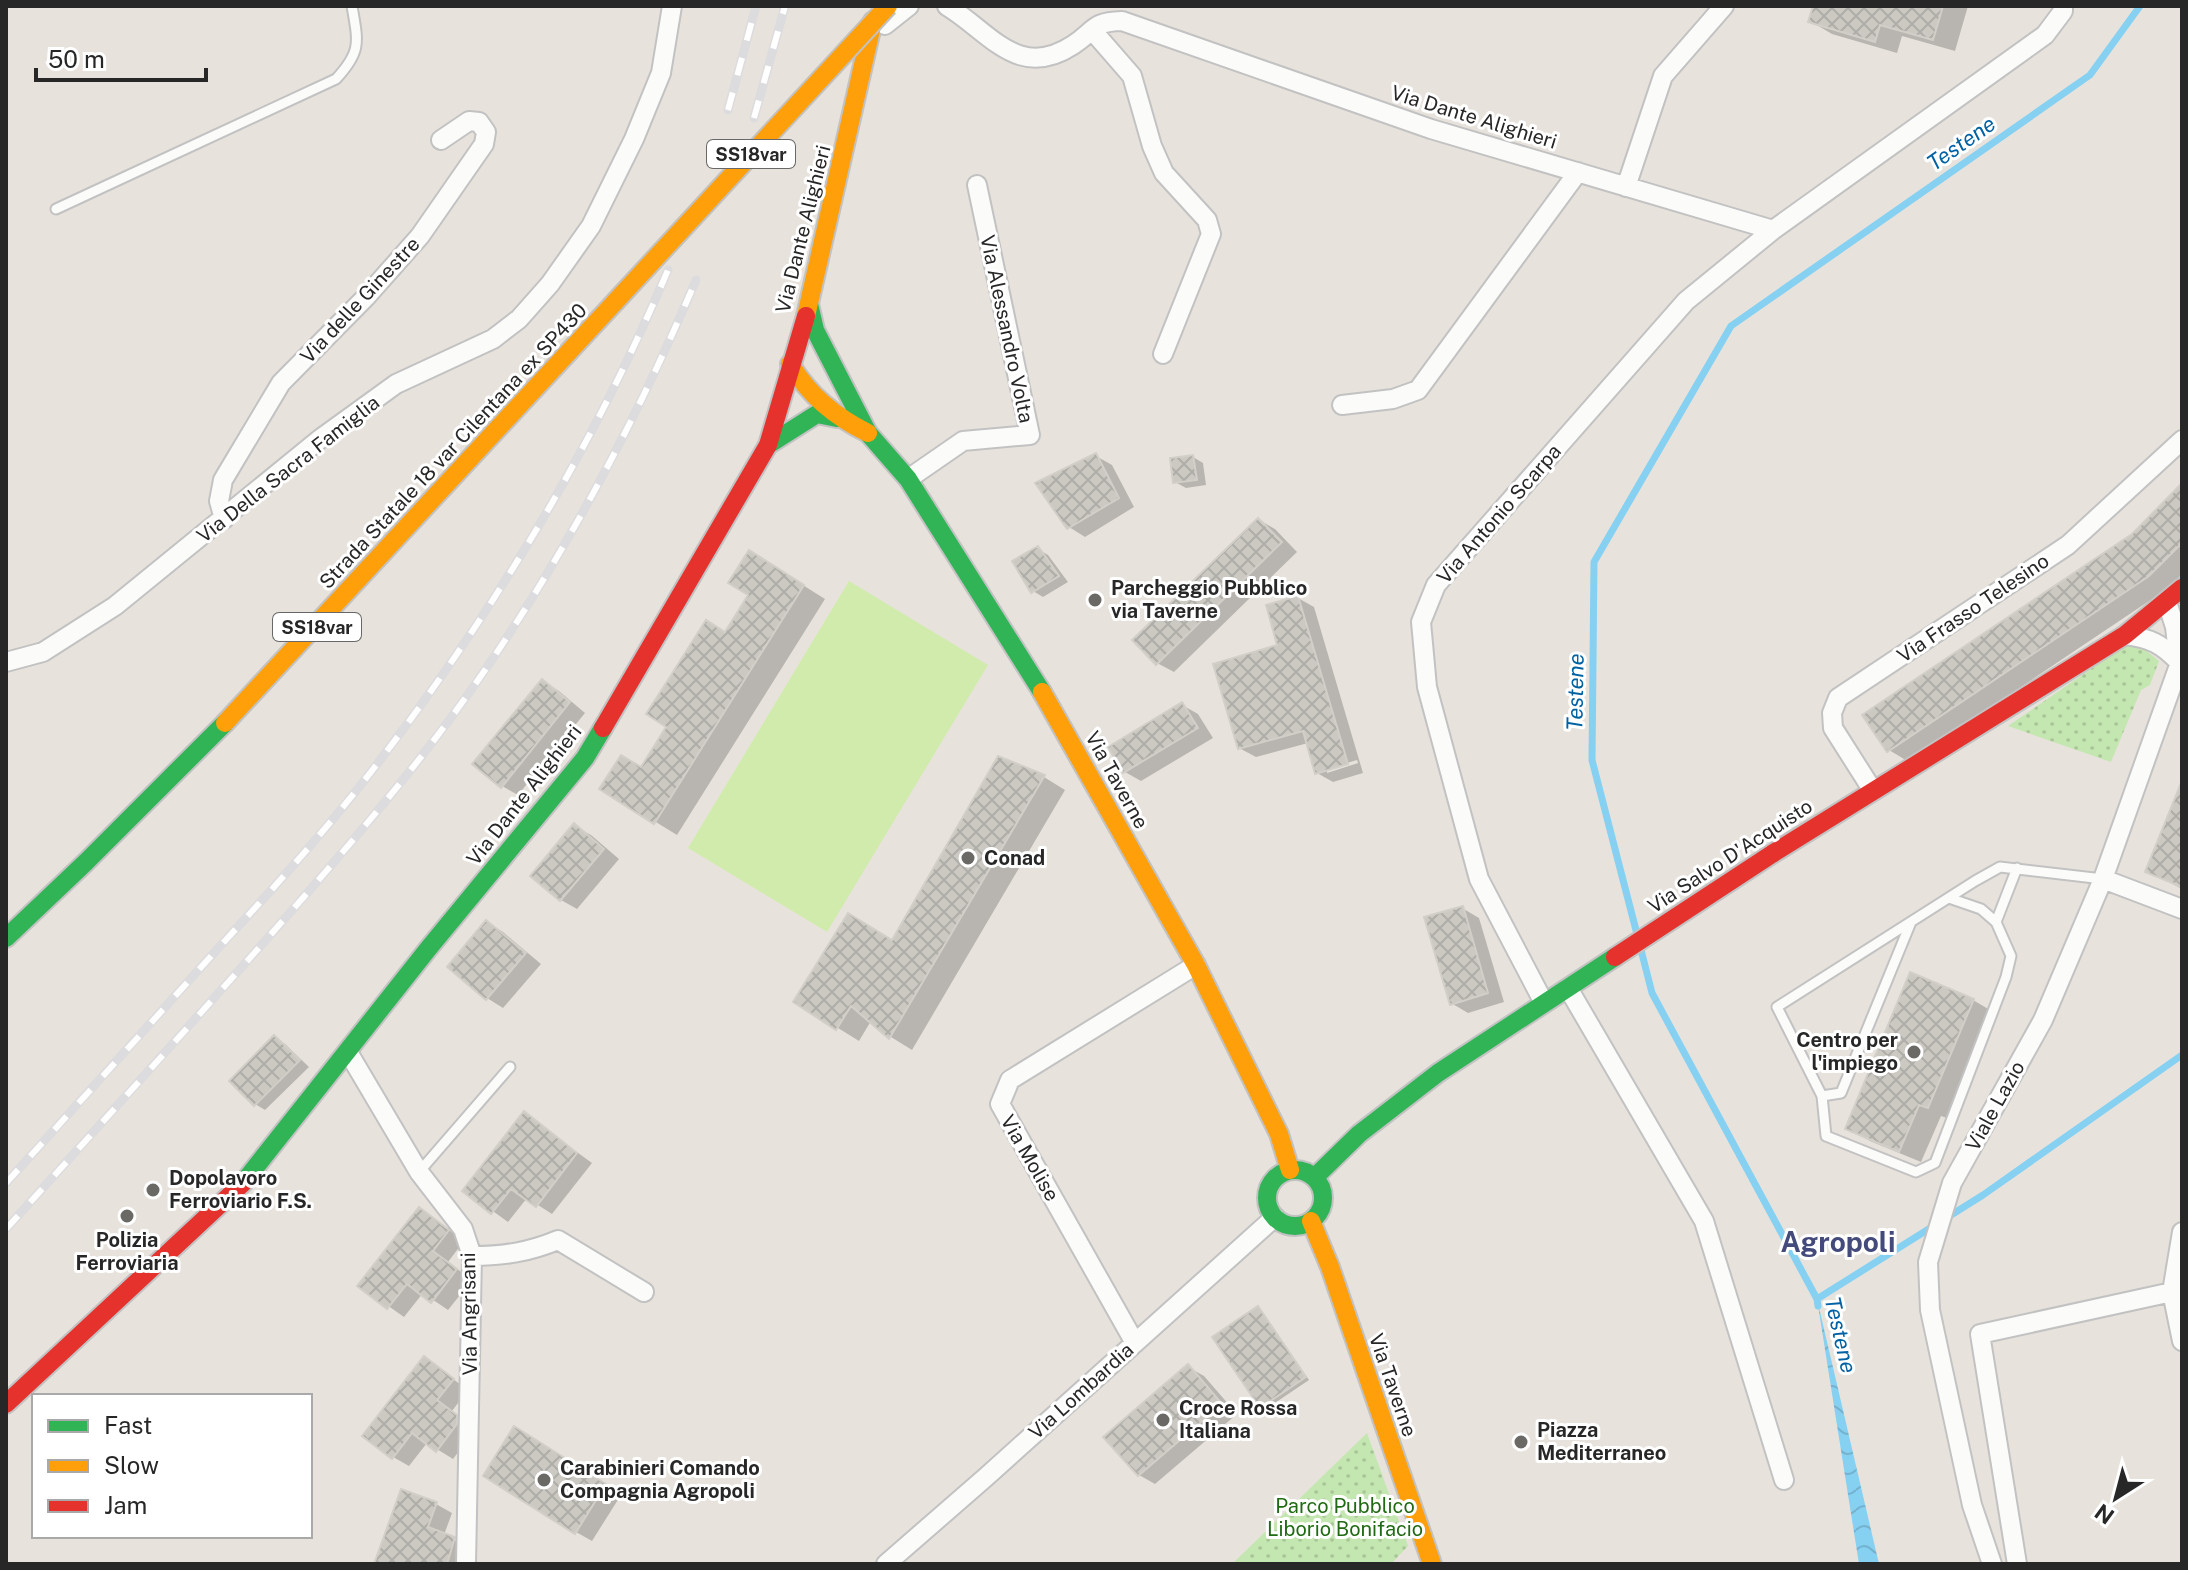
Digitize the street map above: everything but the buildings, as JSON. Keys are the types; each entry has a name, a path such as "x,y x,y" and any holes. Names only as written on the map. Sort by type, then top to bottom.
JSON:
{"main road":[{"name":"Via Dante Alighieri","path":"6,1404 252,1175 428,949 585,758 768,445 809,304 877,6"},
{"name":"Strada Statale 18 var Cilentana ex SP430","path":"6,938 175,775 315,629 888,6"},
{"name":"Via Taverne","path":"809,304 815,330 868,433 908,479 1027,665 1196,965 1279,1134 1290,1170"},
{"name":"Via Taverne","path":"790,364 820,369 846,389"},
{"name":"Via Taverne","path":"790,364 806,391 837,418 868,433"},
{"path":"768,445 817,414 837,418"},
{"name":"Via Salvo D'Acquisto","path":"1315,1177 1359,1134 1438,1073 1683,912 2125,635 2182,588"},
{"path":"1299,1170 1315,1177 1320,1184 1323,1200 1322,1208 1311,1221 1288,1225 1275,1217 1268,1201 1270,1185 1282,1173 1299,1170"},
{"name":"Via Taverne","path":"1311,1221 1330,1267 1426,1560"}],"street":[{"name":"Via Della Sacra Famiglia","path":"6,662 43,652 115,606 320,439 396,384 493,339 519,319 550,284 583,238 603,201 661,73 672,6"},
{"path":"870,36 909,6"},
{"name":"Via Dante Alighieri","path":"947,6 1020,57 1044,58 1072,46 1102,22 1122,21 1431,129 1626,187"},
{"path":"1724,6 1663,76 1626,187 1773,230"},
{"name":"Via Antonio Scarpa","path":"1544,1003 1479,879 1427,687 1421,622 1436,585 1686,301 1773,230 2045,35 2063,11 2063,6"},
{"path":"1092,30 1132,76 1152,146 1164,173 1207,220 1211,234 1163,354"},
{"name":"Via delle Ginestre","path":"224,519 219,501 223,480 281,383 420,236 484,144 486,132 479,122 469,121 441,140"},
{"path":"1342,405 1393,399 1418,390 1578,172"},
{"name":"Via Alessandro Volta","path":"908,479 963,441 1030,435 977,185"},
{"name":"Via Frasso Telesino","path":"1873,791 1833,728 1832,713 1838,698 2068,545 2182,440"},
{"name":"Viale Lazio","path":"1992,1564 1972,1505 1930,1310 1928,1262 1952,1183 2043,1020 2103,879 2180,659 2167,602"},
{"path":"2125,635 2147,638 2180,659"},
{"path":"2103,879 2182,909"},
{"name":"Via Molise","path":"1135,1343 1000,1104 1010,1080 1196,965"},
{"path":"1572,985 1704,1221 1784,1480"},
{"name":"Via Angrisani","path":"348,1052 419,1172 463,1229 472,1256 466,1564"},
{"name":"Via Lombardia","path":"886,1564 1275,1217"},
{"path":"2182,1232 2172,1292 2182,1341"},
{"path":"472,1256 518,1253 558,1240 644,1292"},
{"path":"2017,1564 1980,1334 2172,1292"}],"lane":[{"path":"56,209 336,79 352,61 358,44 352,6"},
{"path":"1949,898 1981,909 1996,922 2011,956 2006,977 1935,1163 1916,1172 1826,1136 1822,1096 1777,1007 1949,898 2000,867 2103,879"},
{"path":"1996,922 2017,868"},
{"path":"1822,1096 1841,1093 1911,922"},
{"path":"419,1172 510,1067"}],"green space":[{"path":"849,581 988,665 827,932 688,848"},
{"path":"2126,645 2143,648 2159,661 2150,685 2141,690 2111,762 2008,726"},
{"name":"Parco Pubblico Liborio Bonifacio","path":"1367,1433 1408,1546 1391,1564 1232,1564"}],"water":[{"path":"1817,1299 1879,1564 1859,1564"}],"waterway":[{"name":"Testene","path":"1637,934 1592,760 1594,562 1731,326 2090,75 2140,6"},
{"name":"Testene","path":"1640,946 1652,993 1818,1306"},
{"path":"1817,1299 1983,1195 2182,1055"}],"railway":[{"path":"728,110 756,6"},
{"path":"754,118 785,6"},
{"path":"6,1183 295,863 355,792 418,709 499,590 573,466 668,270"},
{"path":"6,1229 314,885 451,718 539,587 596,487 649,385 696,280"}],"traffic: fast":[{"path":"809,304 815,330 868,433 908,479 1042,692"},
{"path":"768,445 817,414 837,418"},
{"path":"6,938 225,723"},
{"path":"243,1183 428,949 585,758 603,728"},
{"path":"1315,1177 1359,1134 1438,1073 1615,957"},
{"path":"1295,1170 1315,1178 1323,1198 1315,1218 1295,1226 1275,1218 1267,1198 1275,1178 1295,1170"}],"traffic: slow":[{"path":"615,302 888,6"},
{"path":"806,316 873,21"},
{"path":"225,723 615,302"},
{"path":"790,364 824,404 868,433"},
{"path":"1042,692 1196,965 1279,1134 1290,1170"},
{"path":"1311,1221 1330,1267 1432,1564"}],"traffic: jam":[{"path":"603,728 768,445 806,316"},
{"path":"1615,957 1772,854 2125,635 2182,588"},
{"path":"6,1404 243,1183"}],"place":[{"name":"Parcheggio Pubblico via Taverne","path":"1095,600"},
{"name":"Conad","path":"968,858"},
{"name":"Centro per l'impiego","path":"1914,1052"},
{"name":"Dopolavoro Ferroviario F.S.","path":"153,1190"},
{"name":"Polizia Ferroviaria","path":"127,1216"},
{"name":"Croce Rossa Italiana","path":"1163,1420"},
{"name":"Piazza Mediterraneo","path":"1521,1442"},
{"name":"Carabinieri Comando Compagnia Agropoli","path":"544,1480"}],"district":[{"name":"Agropoli","path":"1838,1241"}]}
